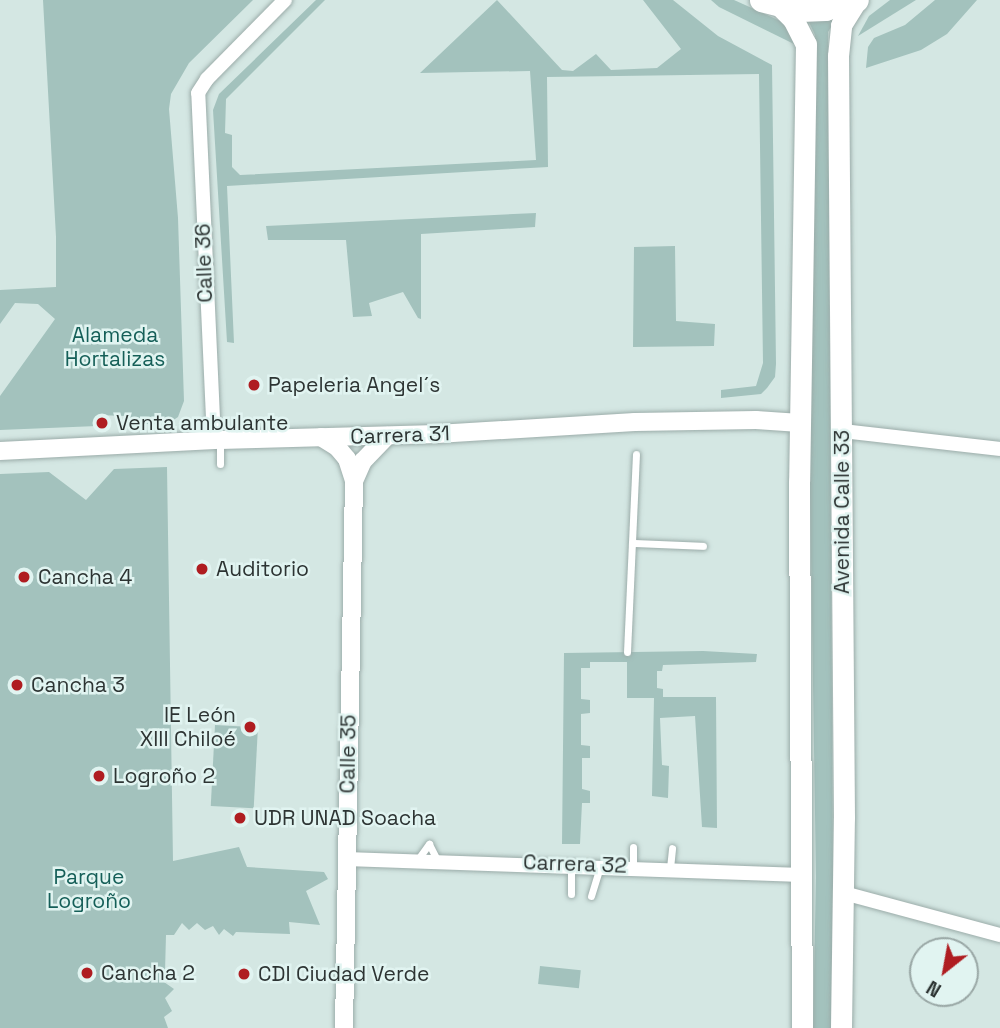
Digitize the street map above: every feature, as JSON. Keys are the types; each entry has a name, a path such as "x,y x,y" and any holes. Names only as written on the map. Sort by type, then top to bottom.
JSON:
{"main road":[{"path":"772,4 825,9 857,0"},
{"name":"Avenida Calle 33","path":"841,1028 844,893 838,56 841,25 857,0"},
{"name":"Avenida Calle 33","path":"772,4 793,19 806,44 800,422 802,1028"}],"street":[{"name":"Calle 36","path":"217,440 198,99 202,86 285,0"},
{"name":"Carrera 31","path":"0,450 217,440 387,436 635,422 800,422"},
{"path":"842,431 1000,449"},
{"path":"354,481 363,461 387,436"},
{"name":"Calle 35","path":"321,437 337,447 347,459 354,481 345,1028"},
{"name":"Carrera 32","path":"346,859 633,866 802,874"},
{"path":"844,893 1000,935"}],"lane":[{"path":"217,440 219,464"},
{"path":"627,652 636,454"},
{"path":"632,543 703,546"},
{"path":"429,835 429,844 438,860"},
{"path":"418,859 429,844"},
{"path":"633,847 633,866"},
{"path":"670,868 672,848"},
{"path":"571,864 571,894"},
{"path":"591,896 600,865"}],"green space":[{"name":"Alameda Hortalizas","path":"43,0 253,0 189,63 171,94 169,109 178,218 184,401 178,417 169,423 126,425 125,416 98,415 97,426 0,430 0,396 55,319 38,304 15,303 0,324 0,290 56,287 56,237"},
{"path":"316,0 325,0 226,99 225,133 232,135 232,167 240,175 536,160 530,71 420,73 497,0 562,70 573,71 596,54 611,70 657,68 681,49 643,0 673,0 718,36 772,65 776,364 775,377 767,388 761,394 721,398 721,390 756,386 763,363 759,74 547,77 548,167 227,186 234,343 227,342 213,110 219,94"},
{"path":"711,0 734,0 785,23 791,29 794,44 719,7"},
{"path":"890,0 916,0 858,36 869,16"},
{"path":"935,0 977,0 947,34 921,50 866,68 868,47 874,38 905,25"},
{"path":"837,17 828,32 833,878 831,1028 813,1028 816,877 809,427 816,49 815,35 808,20"},
{"path":"536,213 535,227 421,234 421,319 403,292 369,303 372,316 353,317 346,240 268,240 266,226"},
{"path":"675,246 676,321 715,324 714,346 633,347 634,247"},
{"name":"Parque Logroño","path":"167,467 173,861 239,847 247,867 324,872 328,879 306,891 320,925 289,922 290,934 236,932 233,936 224,929 219,935 213,926 205,930 197,923 189,930 182,923 174,935 166,935 165,972 171,975 164,982 174,989 165,998 172,1011 164,1017 168,1028 0,1028 0,474 49,472 86,500 114,469"},
{"path":"703,651 757,654 756,662 663,665 662,671 657,671 657,688 663,689 663,697 716,697 717,828 702,827 695,716 660,718 662,765 669,766 668,798 652,796 654,698 627,698 627,662 590,662 590,668 581,668 581,699 590,700 590,713 581,714 581,745 590,746 590,758 582,758 582,789 590,791 590,803 582,803 580,844 562,844 564,653"},
{"path":"215,725 258,727 254,808 211,806"},
{"path":"540,966 581,970 579,988 538,984"}],"place":[{"name":"Papeleria Angel´s","path":"254,385"},
{"name":"Venta ambulante","path":"102,423"},
{"name":"Auditorio","path":"202,569"},
{"name":"Cancha 4","path":"24,577"},
{"name":"Cancha 3","path":"17,685"},
{"name":"IE León XIII Chiloé","path":"250,727"},
{"name":"Logroño 2","path":"99,776"},
{"name":"UDR UNAD Soacha","path":"240,818"},
{"name":"Cancha 2","path":"87,973"},
{"name":"CDI Ciudad Verde","path":"244,974"}]}
